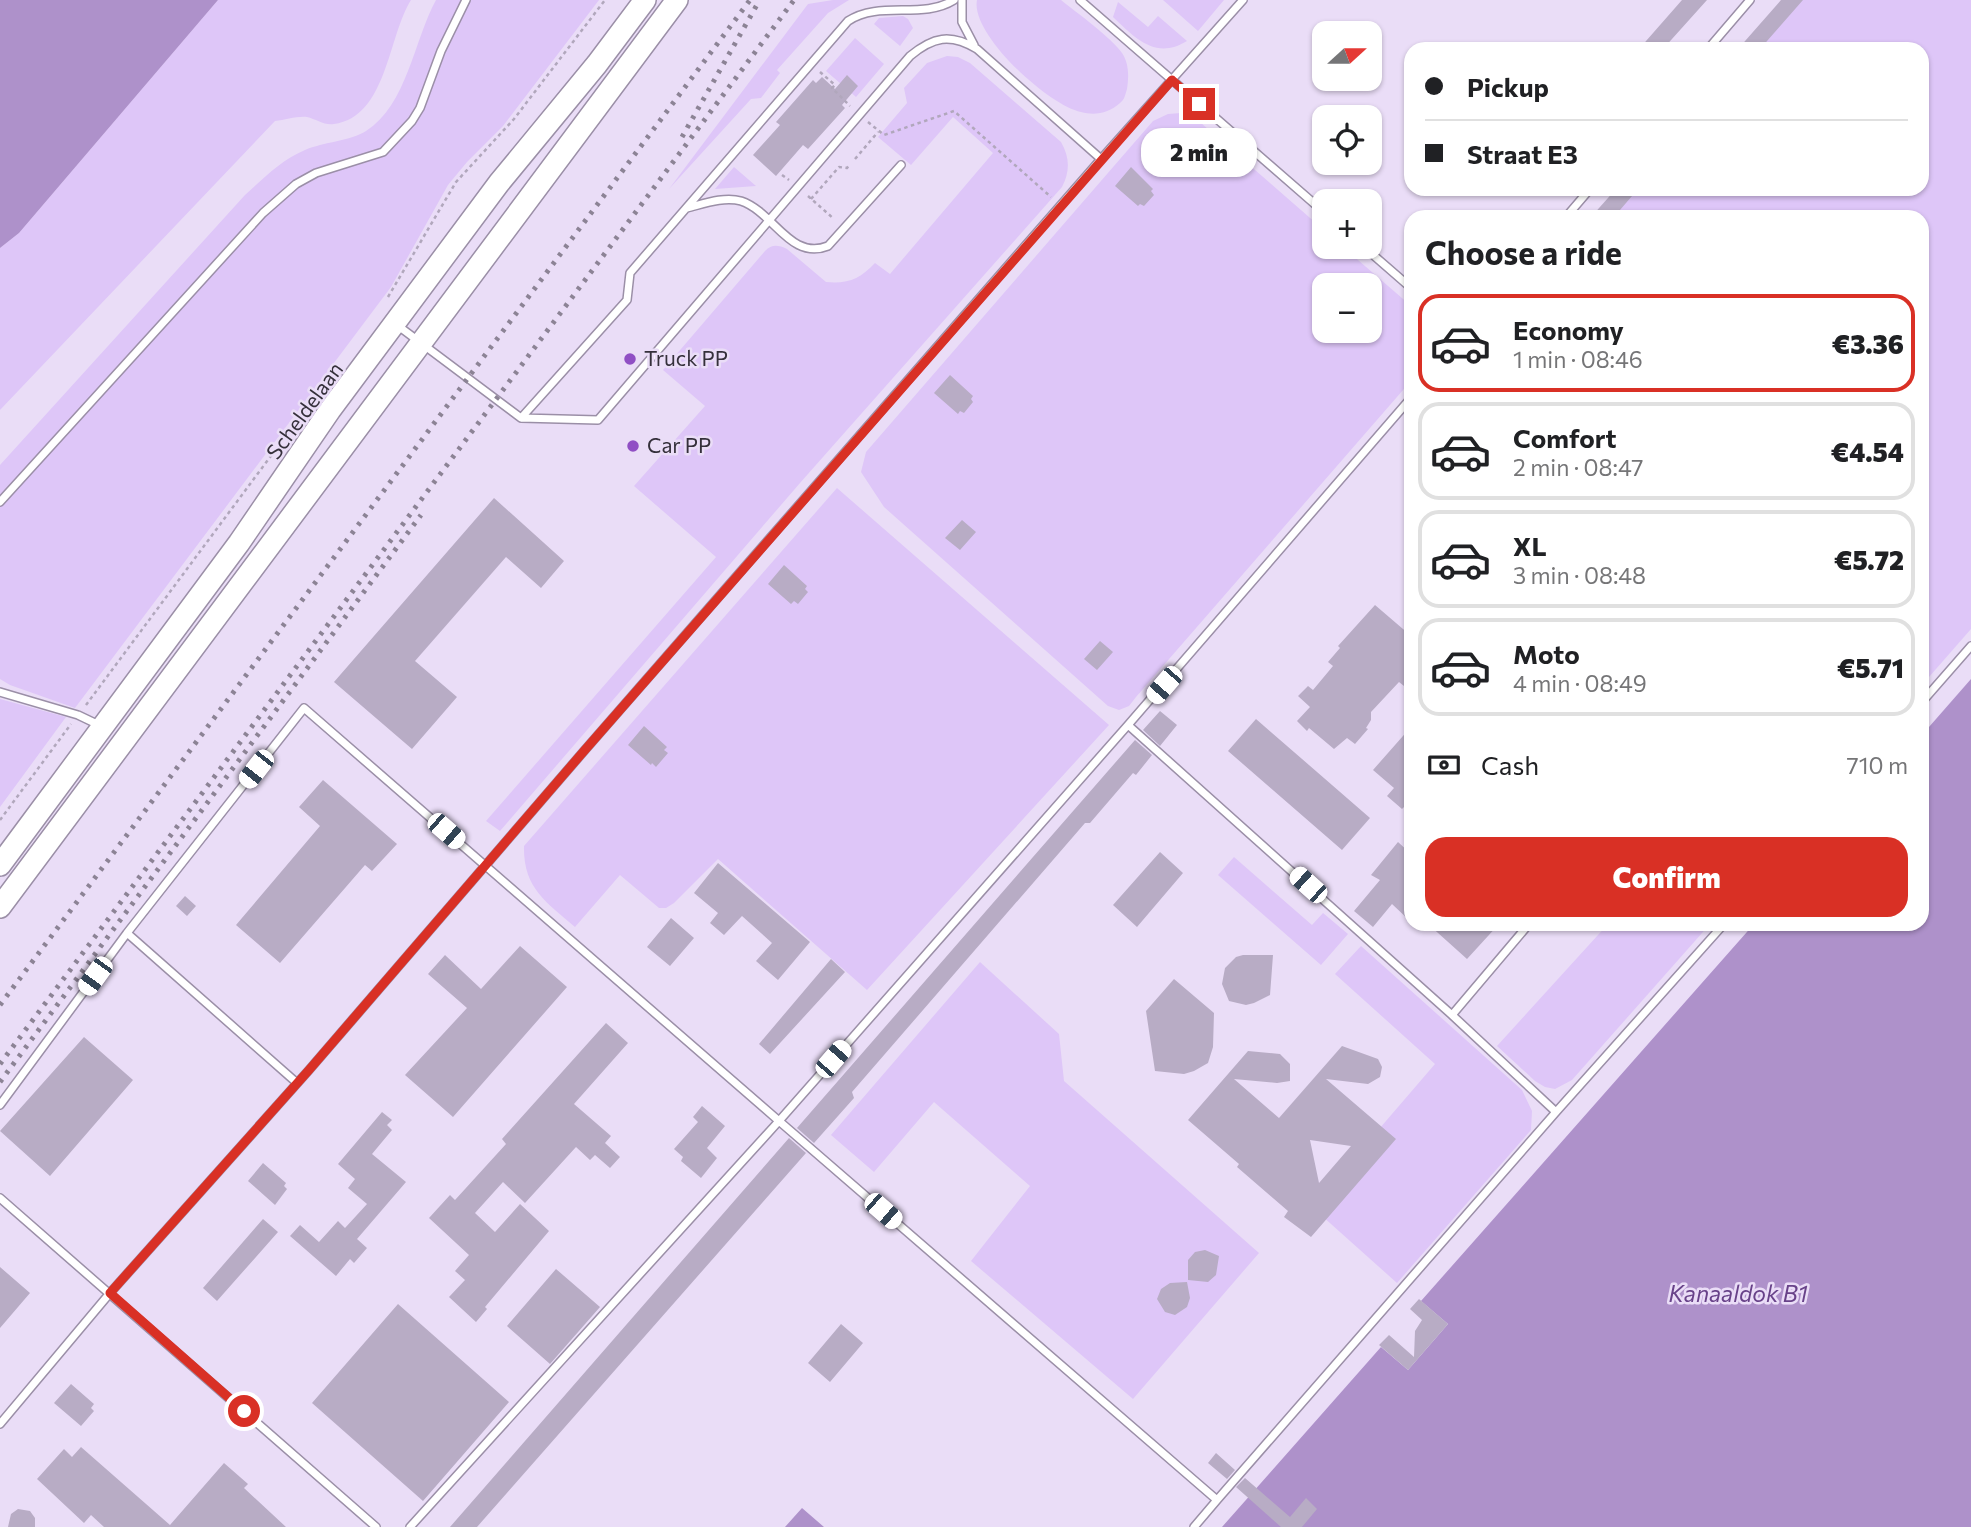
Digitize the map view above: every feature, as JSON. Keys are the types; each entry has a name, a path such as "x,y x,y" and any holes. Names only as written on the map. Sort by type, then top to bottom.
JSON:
{"main road":[{"name":"Scheldelaan","path":"0,865 239,543 330,410 499,183 597,64 645,0"},
{"path":"0,907 677,0"}],"lane":[{"path":"0,502 263,213 296,184 316,173 383,152 412,121 466,0"},
{"path":"521,418 627,300 630,274 848,21 860,13 876,9 936,7 954,0"},
{"path":"962,0 962,22 977,49"},
{"path":"1080,0 1312,202"},
{"path":"0,1424 110,1293 298,1083 1060,205 1243,0"},
{"path":"1714,42 1750,0"},
{"path":"395,323 521,418 598,420 909,56 923,44 935,40 949,38 977,49 1101,159"},
{"path":"686,208 719,201 741,201 754,208 803,248 816,251 828,246 845,229 901,165"},
{"path":"1572,210 1584,196"},
{"path":"1378,259 1404,282"},
{"path":"410,1527 779,1121 1128,726 1404,406"},
{"path":"1929,694 1971,646"},
{"path":"0,692 78,715 103,727"},
{"path":"0,1105 127,933 304,708 1217,1500"},
{"path":"1128,726 1452,1015 1556,1112"},
{"path":"1452,1015 1523,931"},
{"path":"1194,1527 1718,931"},
{"path":"127,933 298,1083"},
{"path":"0,1198 376,1527"}],"path":[{"path":"386,301 456,182 514,120 605,0"},
{"path":"802,74 810,81 819,71 835,85 832,88 884,135 954,111 1060,205"},
{"path":"855,159 879,131"},
{"path":"811,199 839,167 847,168 850,164"},
{"path":"782,175 845,229"},
{"name":"Scheldelaan","path":"0,820 312,400"}],"shaded area":[{"path":"218,0 411,0 403,15 384,73 365,107 352,118 334,124 307,117 275,121 0,410 0,248 19,233"},
{"path":"436,0 599,0 503,126 448,185 391,287 75,708 0,679 0,465 259,182 296,154 360,134 380,120 400,89"},
{"path":"849,0 828,13 777,70 780,73 761,98 751,99 669,189 808,4"},
{"path":"977,0 1061,0 1103,33 1122,53 1128,75 1123,100 1107,111 1091,114 1067,107 1050,97 998,49 978,14"},
{"path":"1163,0 1224,0 1198,31"},
{"path":"1789,0 1971,0 1971,629 1929,677 1929,210 1606,210 1619,196 1929,196 1929,42 1753,42"},
{"path":"1118,2 1148,27 1158,16 1187,41 1176,46 1156,48 1138,39 1113,17"},
{"path":"903,16 913,28 900,46 874,24 879,18"},
{"path":"855,38 884,64 856,97 826,71"},
{"path":"947,56 958,57 970,63 1061,142 1068,164 1062,187 800,483 500,831 486,821 716,557 634,486 705,406 663,370 770,247 787,249 826,282 853,279 875,263 890,274 993,153 953,117 911,165 878,137 907,103 904,88 927,63"},
{"path":"1168,114 1193,116 1312,220 1312,259 1357,259 1373,273 1312,273 1312,343 1382,343 1382,281 1404,300 1404,389 1129,706 1119,710 1108,706 884,507 861,472 866,452 1153,121"},
{"path":"734,167 756,186 715,189"},
{"path":"837,488 1109,725 867,990 718,859 666,908 659,908 620,875 575,927 538,893 527,873 524,846"},
{"path":"0,699 66,717 0,807"},
{"path":"1234,857 1312,925 1323,913 1348,934 1321,965 1218,875"},
{"path":"1602,931 1704,931 1572,1080 1555,1089 1545,1087 1497,1046"},
{"path":"1361,946 1522,1090 1532,1111 1531,1130 1397,1283 1312,1207 1435,1064 1335,974"},
{"path":"980,962 1059,1034 1064,1081 1259,1253 1133,1399 971,1261 1030,1186 934,1102 874,1172 831,1135"}],"water":[{"path":"0,0 218,0 19,233 0,248"},
{"name":"Kanaaldok B1","path":"1971,679 1971,1527 1222,1527 1381,1347 1408,1370 1448,1324 1421,1301 1748,931 1929,931 1929,727"},
{"path":"802,1508 824,1527 785,1527"}],"building":[{"path":"1682,0 1707,0 1669,42 1645,42"},
{"path":"1781,0 1803,0 1766,42 1744,42"},
{"path":"847,75 858,86 842,105 845,108 808,149 803,145 776,176 753,155 780,125 776,122 813,80 816,83 822,77 835,89"},
{"path":"1131,167 1153,189 1151,191 1154,195 1144,206 1138,206 1115,186"},
{"path":"1610,196 1632,196 1620,210 1597,210"},
{"path":"950,375 973,396 973,402 964,413 960,411 958,414 934,393"},
{"path":"494,498 564,561 541,588 506,557 415,661 457,697 412,749 334,682"},
{"path":"962,520 976,532 960,550 945,538"},
{"path":"784,565 807,586 805,589 808,592 798,604 794,601 791,604 768,584"},
{"path":"1375,605 1404,630 1404,686 1399,682 1371,712 1371,720 1366,728 1368,729 1355,744 1347,738 1334,749 1297,721 1310,707 1298,696 1308,686 1313,690 1333,666 1328,662 1340,648 1338,646"},
{"path":"1100,641 1113,652 1097,670 1084,659"},
{"path":"1160,711 1177,725 1160,746 1143,730"},
{"path":"1256,719 1370,818 1342,850 1228,751"},
{"path":"644,726 667,747 664,750 668,753 656,767 628,745"},
{"path":"1404,735 1402,809 1387,796 1394,788 1373,770"},
{"path":"1135,740 1152,755 1090,823 1085,823 852,1092 854,1098 814,1143 797,1128"},
{"path":"323,780 397,844 372,871 365,865 280,963 236,925 320,826 299,807"},
{"path":"1398,842 1404,848 1404,915 1392,904 1373,927 1354,911 1380,880 1371,875"},
{"path":"1160,852 1183,873 1137,927 1113,905"},
{"path":"718,863 810,942 778,980 756,961 772,943 742,916 724,935 710,923 718,913 694,893"},
{"path":"185,896 196,906 187,916 176,906"},
{"path":"671,918 694,938 670,966 647,947"},
{"path":"1436,931 1493,931 1467,959"},
{"path":"520,946 567,987 453,1117 405,1075 467,1008 428,974 445,955 481,989"},
{"path":"1273,955 1270,995 1246,1005 1229,1001 1222,984 1225,968 1236,957"},
{"path":"831,959 845,972 770,1054 759,1044"},
{"path":"1174,979 1214,1013 1213,1047 1208,1063 1184,1074 1155,1071 1146,1011"},
{"path":"606,1023 628,1043 574,1104 611,1136 605,1143 620,1157 610,1168 595,1155 590,1160 576,1147 525,1203 503,1182 475,1213 495,1232 520,1204 549,1231 485,1307 487,1309 476,1322 449,1297 465,1280 455,1271 469,1255 429,1218 450,1195 455,1200 506,1144 502,1139"},
{"path":"84,1037 133,1080 50,1176 0,1131"},
{"path":"1342,1046 1378,1059 1382,1067 1380,1077 1368,1084 1326,1079 1396,1139 1311,1237 1284,1217 1288,1211 1188,1120 1248,1051 1280,1054 1290,1064 1290,1081 1277,1083 1234,1079 1279,1118","holes":["1310,1140 1351,1146 1319,1183"]},
{"path":"702,1106 725,1126 707,1148 717,1158 701,1178 681,1161 683,1157 674,1149 698,1122 693,1117"},
{"path":"382,1112 392,1120 387,1125 392,1130 372,1154 406,1182 357,1239 367,1248 354,1263 350,1259 336,1276 290,1236 300,1225 319,1242 338,1221 345,1228 367,1204 348,1188 355,1179 338,1164"},
{"path":"789,1138 806,1153 477,1527 450,1527"},
{"path":"263,1163 286,1183 284,1186 287,1189 275,1205 248,1181"},
{"path":"263,1219 278,1232 217,1301 203,1288"},
{"path":"1205,1250 1219,1256 1216,1275 1208,1282 1188,1280 1188,1260 1195,1252"},
{"path":"0,1267 30,1293 0,1328"},
{"path":"556,1269 600,1307 550,1364 507,1326"},
{"path":"1187,1282 1190,1298 1187,1307 1175,1315 1165,1312 1157,1299 1161,1289 1170,1283"},
{"path":"1419,1299 1448,1324 1408,1370 1379,1345 1389,1335 1414,1357 1415,1331 1422,1320 1410,1309"},
{"path":"398,1304 509,1402 423,1501 312,1403"},
{"path":"841,1324 863,1343 830,1382 808,1363"},
{"path":"71,1384 94,1404 91,1408 94,1411 81,1426 54,1403"},
{"path":"81,1447 170,1525 224,1463 248,1484 244,1488 286,1527 104,1527 91,1515 84,1523 37,1479 64,1449 72,1457"},
{"path":"1216,1453 1235,1470 1227,1479 1208,1463"},
{"path":"1245,1478 1290,1517 1306,1498 1317,1509 1302,1527 1281,1527 1236,1487"},
{"path":"18,1509 30,1511 35,1518 35,1527 8,1527 11,1514"}],"railway":[{"path":"0,1005 750,0"},
{"path":"0,1064 794,0"},
{"path":"682,137 758,3"},
{"path":"0,1082 421,515"}],"place":[{"name":"Truck PP","path":"630,359"},
{"name":"Car PP","path":"633,446"}],"route":[{"path":"244,1411 110,1293 309,1070 584,751 1172,80 1199,104"}]}
